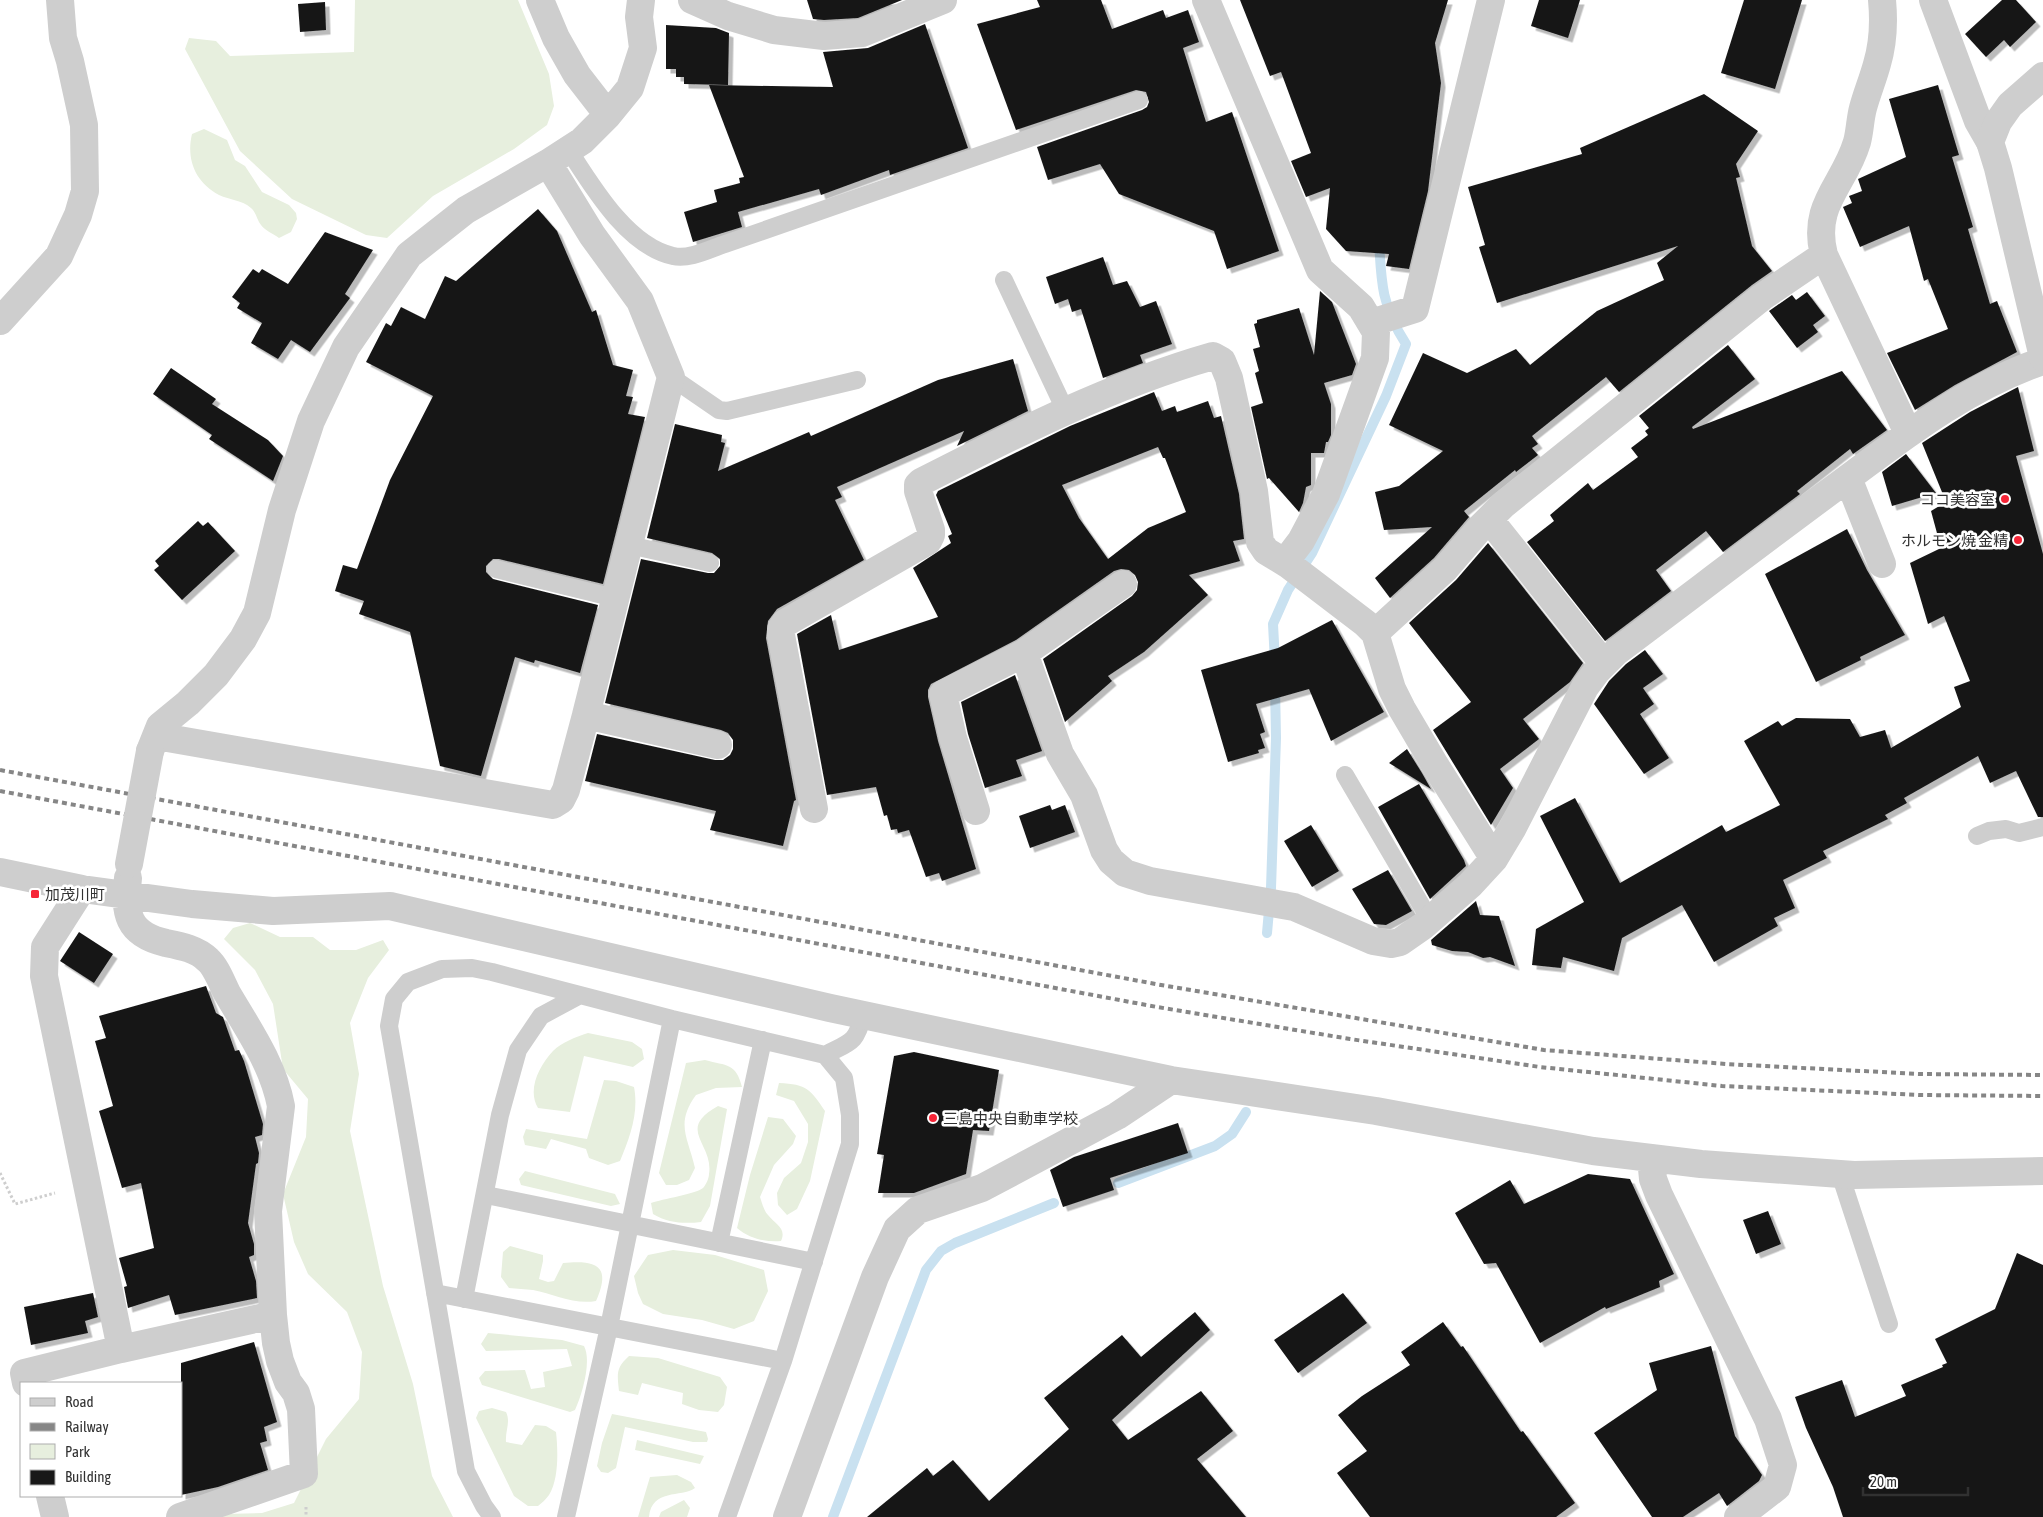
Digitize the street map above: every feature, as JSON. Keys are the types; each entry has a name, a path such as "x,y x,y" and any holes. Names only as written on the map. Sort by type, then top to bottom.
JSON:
{"street":[{"path":"0,321 59,256 78,216 86,191 84,125 63,38 60,0"},
{"path":"540,0 556,38 577,75 608,115"},
{"path":"180,1517 304,1474 301,1409 296,1392 288,1382 280,1361 273,1315 268,1211 281,1106 278,1090 270,1067 209,960 188,947 164,943 141,933 130,922 126,911 129,864 153,743 160,726 188,703 216,675 243,639 257,613 282,510 311,421 346,347 410,255 454,220 507,185 582,141 608,115 630,88 642,48 639,17 641,0"},
{"path":"692,0 728,16 774,30 824,36 862,33 943,0"},
{"path":"1206,0 1320,270 1376,321 1375,358 1326,494 1287,564"},
{"path":"1376,321 1415,309 1491,0"},
{"path":"1882,0 1881,43 1878,62 1863,108 1857,142 1825,208 1820,227 1820,239 1824,255 1908,434"},
{"path":"1024,653 1060,754 1084,795 1104,850 1111,861 1125,873 1150,881 1288,906 1373,941 1391,944 1400,942 1430,920 1470,885 1494,859 1512,829 1585,687 1616,652 1908,434 1971,395 2011,373 2043,359 1998,168 1990,142 1978,121 1933,0"},
{"path":"1990,142 1998,122 2010,105 2043,76"},
{"path":"153,743 553,805 561,800 566,790 586,715 671,377 640,301 592,236 558,156"},
{"path":"1375,633 1445,569 1489,519 1540,475 1762,298 1824,255"},
{"path":"814,809 781,635 784,623 928,541 931,530 918,491 918,485 921,482 1085,402 1213,356 1222,361 1229,378 1254,491 1260,542 1266,551 1316,585 1375,633 1392,689 1402,710 1434,765 1494,859"},
{"path":"1848,478 1882,564"},
{"path":"1489,519 1604,664"},
{"path":"976,811 953,738 943,694 1024,653 1124,584"},
{"path":"586,715 718,746"},
{"path":"0,872 82,888 192,904 273,911 390,906 863,1014 1171,1080 1376,1111 1594,1151 1701,1164 1840,1174 1951,1174 2043,1171"},
{"path":"82,888 45,947 44,964 46,985 121,1349"},
{"path":"787,1517 875,1277 897,1229 918,1210 982,1188 1118,1116 1171,1080"},
{"path":"1651,1158 1653,1179 1659,1195 1768,1419 1783,1466 1777,1487 1738,1517"},
{"path":"26,1382 24,1373 273,1315"},
{"path":"50,1497 55,1517"}],"lane":[{"path":"558,156 628,230 652,248 674,256 684,256 735,241 1139,100"},
{"path":"1004,280 1066,412"},
{"path":"671,377 719,410 727,411 857,380"},
{"path":"629,545 710,563"},
{"path":"496,570 615,598"},
{"path":"1345,775 1430,920"},
{"path":"1977,836 1989,831 2006,829 2019,833 2043,827"},
{"path":"492,1517 484,1506 466,1471 389,1026 394,999 408,982 442,968 472,968 492,972 672,1019 825,1055 844,1078 850,1115 850,1144 784,1361 727,1517"},
{"path":"464,1299 486,1195 500,1115 518,1050 541,1016 580,995"},
{"path":"825,1055 853,1040 859,1033 863,1014"},
{"path":"566,1517 630,1225 672,1019"},
{"path":"719,1243 763,1040"},
{"path":"1840,1174 1889,1324"},
{"path":"486,1195 814,1262"},
{"path":"435,1293 784,1361"}],"path":[{"path":"0,1173 15,1204 87,1184"}],"green space":[{"path":"355,0 518,0 549,74 554,106 547,125 514,149 433,196 387,238 366,235 292,199 240,151 185,49 189,38 216,41 230,56 354,52"},
{"path":"204,129 227,140 235,160 245,166 262,192 289,205 296,213 297,219 291,232 279,238 262,227 251,208 219,195 198,177 192,161 190,143 192,134"},
{"path":"250,923 280,937 313,937 330,950 356,950 383,940 389,950 368,978 350,1023 359,1074 350,1131 383,1286 413,1384 432,1476 453,1517 216,1517 224,1514 262,1513 294,1503 326,1439 359,1399 362,1352 347,1312 308,1274 294,1242 283,1194 306,1137 308,1099 283,1069 273,1004 255,970 224,939 233,928"},
{"path":"588,1033 632,1042 642,1049 644,1059 633,1067 584,1056 570,1112 538,1108 535,1101 534,1086 543,1064 553,1051 561,1045"},
{"path":"705,1060 733,1069 740,1079 742,1087 716,1088 696,1095 686,1114 685,1123 685,1131 695,1168 689,1180 677,1185 666,1185 659,1173 686,1063"},
{"path":"604,1080 616,1081 634,1087 634,1116 630,1134 620,1161 608,1165 589,1158 586,1149 551,1139 546,1149 525,1145 523,1137 526,1129 587,1139"},
{"path":"779,1083 796,1085 812,1093 825,1111 810,1181 797,1209 787,1215 778,1205 777,1193 784,1178 801,1163 808,1142 808,1124 794,1101 776,1095"},
{"path":"718,1106 727,1109 710,1206 701,1222 676,1222 653,1214 651,1203 699,1190 705,1185 709,1176 709,1163 699,1137 699,1122"},
{"path":"768,1117 783,1119 796,1136 793,1144 774,1165 760,1197 763,1207 781,1229 781,1241 758,1239 747,1235 737,1228 750,1175"},
{"path":"525,1171 615,1194 620,1204 611,1206 521,1185 519,1179"},
{"path":"510,1246 543,1255 539,1279 548,1282 554,1281 563,1263 584,1263 598,1267 602,1279 601,1289 596,1301 580,1302 533,1290 509,1288 501,1277 503,1252"},
{"path":"673,1250 715,1255 764,1270 768,1291 754,1321 734,1329 702,1320 663,1314 643,1304 634,1276 648,1255"},
{"path":"488,1333 562,1340 584,1346 587,1369 575,1410 570,1412 482,1385 479,1378 485,1371 525,1370 531,1389 545,1387 543,1372 572,1366 567,1349 486,1351 481,1344"},
{"path":"629,1356 658,1358 720,1377 727,1387 724,1405 718,1412 699,1410 682,1404 683,1393 642,1383 638,1395 619,1391 618,1371"},
{"path":"492,1408 506,1412 508,1419 506,1442 522,1445 535,1425 546,1426 556,1432 555,1481 549,1495 538,1506 528,1506 514,1496 476,1418 479,1411"},
{"path":"612,1414 706,1432 708,1439 707,1442 693,1442 625,1427 616,1468 608,1473 601,1472 597,1466 602,1443"},
{"path":"637,1440 704,1456 700,1464 635,1450"},
{"path":"677,1475 691,1482 695,1488 661,1498 651,1508 649,1517 638,1517 650,1477"},
{"path":"684,1500 690,1508 687,1517 659,1517 661,1512"}],"building":[{"path":"807,0 902,0 858,18 824,20 813,19"},
{"path":"1037,0 1101,0 1112,29 1163,10 1166,18 1188,10 1199,42 1183,48 1206,122 1232,112 1279,251 1227,269 1214,231 1119,194 1100,164 1048,180 1037,147 1142,110 1147,107 1149,102 1146,92 1136,90 1016,130 977,24 1040,7"},
{"path":"1240,0 1448,0 1435,43 1441,83 1428,191 1409,269 1386,266 1389,254 1346,251 1326,229 1330,188 1306,197 1291,161 1311,153 1281,72 1270,76"},
{"path":"1539,0 1580,0 1568,38 1531,26"},
{"path":"1744,0 1802,0 1775,89 1721,73"},
{"path":"2002,0 2016,0 2036,22 2010,47 2004,40 1986,57 1965,34"},
{"path":"325,2 326,30 300,32 298,4"},
{"path":"925,24 968,148 890,175 889,170 821,195 819,189 738,212 742,227 693,242 684,212 717,202 714,190 740,183 739,178 744,177 709,85 833,87 823,52 868,48"},
{"path":"666,25 716,28 729,33 728,85 684,84 684,77 676,77 676,69 666,69"},
{"path":"1938,85 1959,155 1952,157 1973,227 1968,229 1990,304 1997,301 2017,352 1955,385 1915,410 1887,353 1948,329 1928,279 1924,281 1909,226 1860,247 1843,207 1852,203 1849,196 1862,191 1858,179 1906,157 1889,99"},
{"path":"1704,94 1758,131 1736,164 1740,177 1736,178 1752,246 1772,271 1619,392 1606,377 1532,436 1538,444 1532,448 1538,455 1516,472 1515,470 1464,511 1469,517 1434,558 1390,598 1375,578 1432,527 1384,530 1375,492 1399,486 1443,451 1389,425 1423,353 1467,373 1516,349 1530,365 1597,311 1664,280 1657,263 1678,246 1497,303 1479,247 1485,245 1468,187 1582,154 1580,148"},
{"path":"538,209 557,231 592,312 596,310 613,365 633,370 626,396 633,397 628,414 645,417 603,584 499,559 493,559 486,566 486,572 493,579 598,605 580,673 535,660 534,663 515,657 481,776 440,766 410,632 359,614 364,601 335,591 343,565 357,569 390,480 433,396 366,362 386,323 391,326 401,307 425,319 445,276 456,281"},
{"path":"325,232 373,250 345,294 350,298 310,352 291,340 278,359 251,343 262,323 237,308 240,303 232,297 253,269 259,273 262,269 288,284"},
{"path":"1103,257 1113,285 1127,281 1140,307 1156,301 1172,344 1140,355 1143,363 1103,378 1081,309 1072,312 1068,299 1055,304 1046,277"},
{"path":"1320,291 1332,302 1356,364 1352,375 1324,383 1331,404 1331,435 1328,442 1326,442 1324,453 1311,453 1311,485 1306,487 1299,512 1269,478 1267,479 1251,407 1263,403 1255,373 1259,371 1253,349 1260,347 1254,324 1257,323 1257,320 1299,308 1314,355"},
{"path":"1807,292 1825,316 1813,325 1818,332 1797,348 1769,311 1792,295 1796,300"},
{"path":"1728,345 1755,379 1692,427 1693,429 1842,371 1887,430 1853,454 1850,449 1797,491 1800,494 1723,552 1706,531 1656,570 1671,591 1605,641 1527,542 1554,521 1550,515 1588,483 1593,490 1638,457 1631,448 1648,435 1645,431 1649,428 1639,416"},
{"path":"1013,359 1028,411 957,446 964,431 837,487 842,497 835,500 864,560 777,609 768,621 766,638 796,800 794,801 783,846 710,830 716,811 585,781 597,734 715,760 723,760 730,755 733,749 733,740 728,733 721,730 605,703 641,559 708,573 714,573 720,566 720,559 712,553 647,538 675,424 722,435 721,442 725,443 718,471 809,432 811,436 938,380"},
{"path":"171,368 216,399 212,404 268,440 283,456 273,481 209,439 212,435 153,394"},
{"path":"2018,387 2034,451 2016,456 2043,554 2043,817 2038,817 2016,771 1990,783 1978,756 1904,798 1907,803 1885,815 1888,819 1823,851 1827,858 1783,880 1795,908 1774,918 1778,926 1714,962 1682,905 1622,938 1614,971 1563,957 1561,968 1532,965 1536,929 1584,902 1540,816 1575,798 1620,883 1722,825 1726,832 1780,805 1744,741 1778,721 1782,726 1796,718 1850,719 1860,737 1885,730 1891,748 1961,707 1954,687 1970,681 1944,616 1928,624 1910,563 1941,548 1931,511 1946,502 1922,443 1970,412"},
{"path":"1154,392 1162,411 1175,406 1177,412 1208,401 1214,418 1221,416 1239,494 1244,539 1233,541 1240,561 1189,575 1208,595 1144,652 1108,676 1112,681 1065,722 1043,659 1132,596 1137,590 1138,582 1135,575 1129,570 1121,569 1114,571 1016,640 931,684 928,690 928,697 938,741 976,869 942,881 939,873 926,877 909,830 898,833 897,829 891,830 887,815 884,816 876,787 827,795 797,634 831,615 839,650 938,617 913,568 951,543 948,536 952,534 936,495 938,491 1070,426","holes":["1158,447 1163,458 1165,458 1186,512 1148,528 1108,559 1079,518 1062,485"]},
{"path":"1906,454 1936,493 1892,506 1882,472"},
{"path":"198,521 203,526 208,522 235,551 182,600 154,570 159,566 155,561"},
{"path":"1847,529 1867,570 1905,635 1860,657 1861,660 1816,682 1765,574"},
{"path":"1488,543 1583,663 1570,682 1523,719 1539,739 1500,769 1513,788 1491,825 1433,730 1471,702 1409,623 1456,580"},
{"path":"1332,620 1384,712 1331,741 1309,689 1256,704 1265,732 1260,734 1265,748 1258,750 1259,753 1228,762 1201,670 1278,648"},
{"path":"1645,650 1663,674 1643,688 1654,704 1640,714 1669,758 1644,774 1594,704 1609,681 1626,664"},
{"path":"1015,675 1042,751 1016,760 1022,776 985,788 968,734 961,702"},
{"path":"1407,749 1422,773 1431,789 1389,763"},
{"path":"1419,784 1466,866 1430,899 1378,807"},
{"path":"1050,805 1052,810 1065,805 1075,832 1030,848 1019,816"},
{"path":"1311,825 1339,871 1312,887 1284,841"},
{"path":"1388,870 1412,911 1386,925 1374,924 1352,889"},
{"path":"1476,901 1480,915 1499,916 1515,966 1490,957 1483,958 1468,952 1452,951 1432,945 1431,940"},
{"path":"79,932 113,954 94,983 60,961"},
{"path":"206,986 216,1013 223,1017 235,1051 239,1050 244,1061 263,1124 262,1135 255,1137 259,1153 248,1223 254,1244 254,1255 249,1257 256,1281 257,1298 175,1315 169,1295 128,1308 124,1287 127,1286 119,1258 154,1248 141,1183 122,1188 99,1111 113,1106 95,1041 106,1038 99,1016"},
{"path":"914,1052 999,1070 989,1131 973,1130 966,1174 914,1193 878,1193 884,1155 877,1154 894,1056"},
{"path":"1178,1123 1188,1153 1110,1178 1114,1190 1063,1207 1050,1170 1074,1157"},
{"path":"1588,1174 1630,1179 1674,1274 1659,1281 1660,1287 1606,1309 1605,1307 1540,1343 1496,1263 1484,1264 1455,1213 1510,1180 1524,1204"},
{"path":"1768,1211 1781,1244 1756,1254 1743,1220"},
{"path":"2017,1253 2043,1265 2043,1517 1843,1517 1833,1487 1806,1428 1795,1397 1842,1380 1855,1417 1906,1396 1901,1385 1943,1367 1942,1365 1947,1363 1935,1339 1995,1309"},
{"path":"93,1293 98,1317 85,1321 88,1333 31,1345 24,1307"},
{"path":"1343,1293 1367,1323 1298,1373 1274,1340"},
{"path":"1195,1312 1210,1330 1112,1420 1128,1440 1201,1391 1233,1431 1197,1459 1246,1517 867,1517 927,1468 933,1476 953,1460 989,1501 1069,1429 1044,1398 1122,1335 1141,1357"},
{"path":"1443,1322 1461,1347 1463,1346 1521,1432 1523,1431 1575,1503 1556,1517 1370,1517 1337,1473 1367,1451 1338,1415 1362,1396 1410,1365 1401,1352"},
{"path":"254,1342 277,1422 264,1427 267,1441 260,1443 268,1470 218,1487 182,1495 181,1363"},
{"path":"1711,1346 1735,1436 1762,1475 1759,1481 1727,1506 1719,1493 1683,1517 1652,1517 1594,1433 1657,1390 1649,1363"}],"waterway":[{"path":"1275,662 1273,624 1288,590 1312,553 1386,396 1406,344 1387,306 1382,282 1379,240"},
{"path":"1267,933 1271,888 1276,738 1275,686"},
{"path":"1118,1183 1215,1146 1232,1134 1246,1112"},
{"path":"833,1517 926,1270 941,1251 955,1243 1054,1203"}],"railway":[{"path":"0,770 1161,985 1544,1050 1726,1064 1920,1074 2043,1075"},
{"path":"0,791 1157,1007 1350,1039 1540,1067 1722,1086 1920,1095 2043,1096"}],"place":[{"name":"ココ美容室","path":"2005,499"},
{"name":"ホルモン焼 金精","path":"2018,540"},
{"name":"加茂川町","path":"35,894"},
{"name":"三島中央自動車学校","path":"933,1118"}]}
